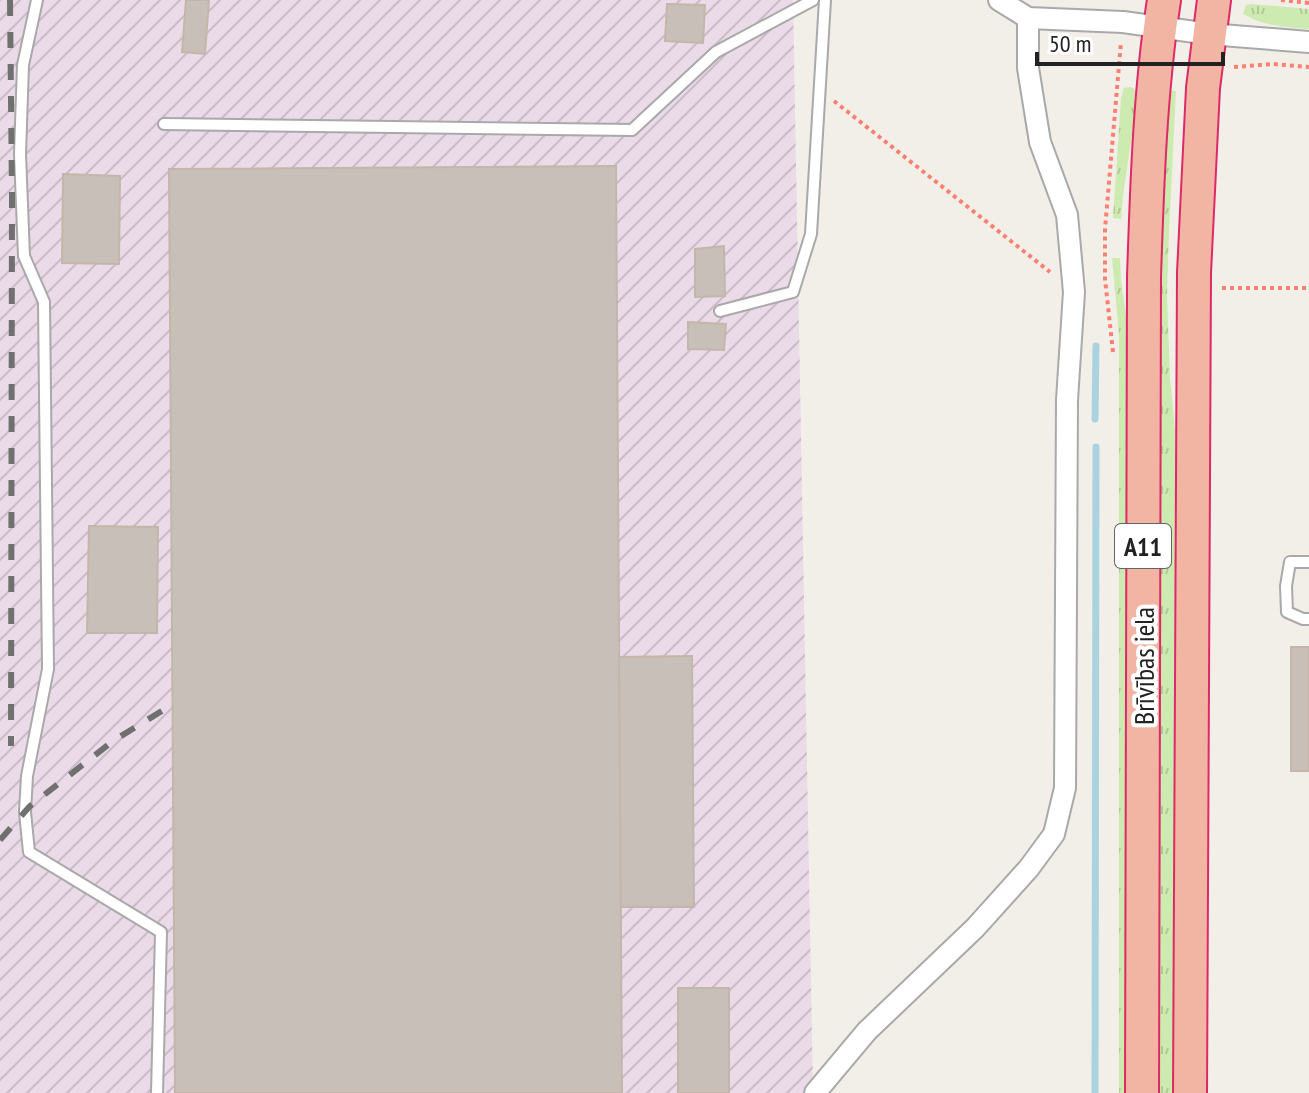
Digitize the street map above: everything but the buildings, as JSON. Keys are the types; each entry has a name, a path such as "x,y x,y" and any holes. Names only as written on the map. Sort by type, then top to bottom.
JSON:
{"highway":[{"name":"Brīvības iela","path":"1190,1093 1194,273 1203,88 1214,0"},
{"name":"Brīvības iela","path":"1142,1093 1144,277 1148,170 1162,14"}],"street":[{"path":"999,0 1028,18 1123,22 1162,14 1209,34 1309,42"},
{"path":"815,1093 867,1031 975,928 1029,868 1054,834 1065,788 1067,400 1074,292 1067,215 1040,142 1030,83 1028,18"}],"lane":[{"path":"37,0 23,65 20,154 24,256 44,302 48,669 27,776 25,812 29,852 161,932 157,1093"},
{"path":"164,124 632,130 716,52 813,0"},
{"path":"720,311 793,292 811,234 825,0"},
{"path":"1309,562 1290,562 1286,586 1287,612 1309,619"}],"path":[{"path":"1281,0 1309,3"},
{"path":"1113,363 1105,279 1105,229 1121,41"},
{"path":"1234,67 1273,64 1309,67"},
{"path":"820,90 1074,292"},
{"path":"1220,288 1309,288"}],"shaded area":[{"path":"0,0 793,0 813,1093 0,1093"}],"green space":[{"path":"1246,5 1309,9 1309,29 1283,27 1243,14"},
{"path":"1130,87 1138,94 1121,219 1113,218 1121,98 1124,88"},
{"path":"1166,90 1176,91 1167,296 1178,526 1176,1093 1154,1093 1156,265"},
{"path":"1112,258 1120,258 1129,337 1128,1093 1119,1093 1119,335"}],"waterway":[{"path":"1095,419 1096,346"},
{"path":"1095,1093 1096,447"}],"railway":[{"path":"10,0 11,746"},
{"path":"0,840 30,806 113,741 170,706"}]}
